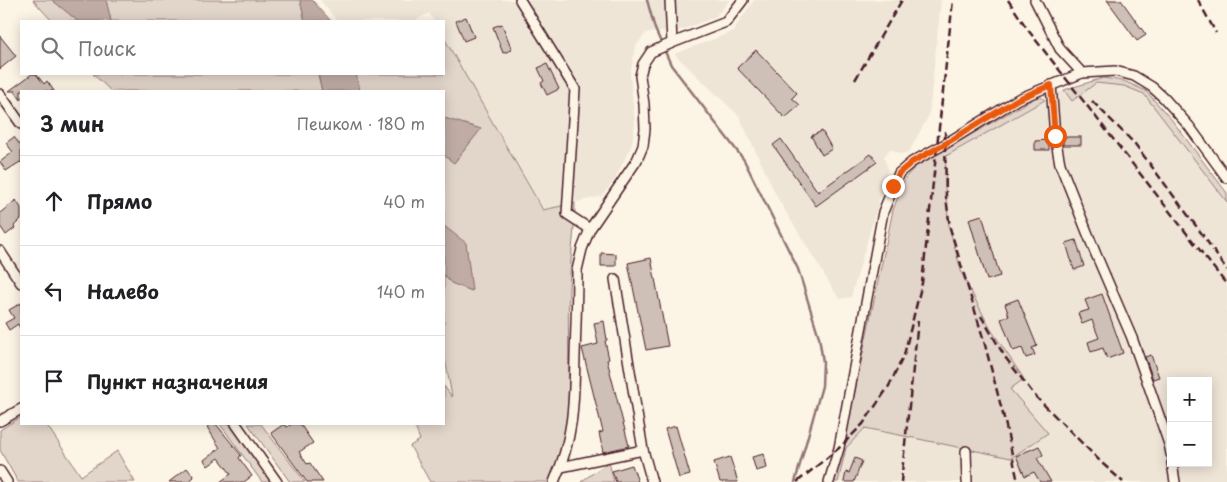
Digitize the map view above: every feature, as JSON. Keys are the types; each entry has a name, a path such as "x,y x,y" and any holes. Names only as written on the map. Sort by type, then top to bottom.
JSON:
{"street":[{"path":"520,0 575,90 567,214 590,229"},
{"path":"670,0 672,42"},
{"path":"554,482 570,438 574,410 577,270 582,249 590,229 637,160 642,146 645,128 640,76 643,64 651,52 726,22 743,0"},
{"path":"1035,0 1060,49 1082,73"},
{"path":"829,482 839,448 884,212 899,173 912,162 1018,99 1082,73 1115,71 1134,76 1152,87 1189,126 1227,178"},
{"path":"1051,85 1055,136 1060,164 1132,338 1167,438"},
{"path":"0,94 20,123"},
{"path":"0,250 20,281"},
{"path":"615,279 643,450 652,482"},
{"path":"0,421 20,410"},
{"path":"237,425 278,482"},
{"path":"561,467 643,450"},
{"path":"966,451 967,482"},
{"path":"1173,467 1175,482"},
{"path":"0,471 7,482"}],"shaded area":[{"path":"33,0 52,0 77,20 51,20"},
{"path":"52,0 106,0 111,20 77,20"},
{"path":"106,0 300,0 305,20 111,20"},
{"path":"300,0 312,0 330,20 305,20"},
{"path":"320,0 730,0 715,17 682,30 646,33 636,46 630,74 635,124 632,144 614,181 602,196 544,210 445,40 445,20 433,20 429,13 416,20 336,20"},
{"path":"754,0 941,0 929,115 909,152 901,154 890,149 884,157 888,170 851,297 839,299 778,199 739,116 674,54 732,32"},
{"path":"445,40 543,210 575,203 568,314 569,387 567,411 559,459 551,482 430,482 410,446 420,440 414,425 445,425 445,387 452,397 445,358 445,276 451,283 472,291 466,244 445,227 445,156 454,163 481,129 445,118 445,90 360,90 356,75 445,75"},
{"path":"94,75 318,75 322,90 110,90"},
{"path":"318,75 356,75 360,90 322,90"},
{"path":"1103,78 1124,81 1146,91 1171,119 1227,193 1227,202 1144,94 1124,86 1096,83 1072,101 1064,90"},
{"path":"1096,83 1124,86 1144,94 1227,202 1227,482 838,482 846,448 865,428 1011,458 1047,434 1009,388 1024,379 990,328 962,274 949,226 945,187 946,156 1064,90 1072,101"},
{"path":"1036,97 1041,97 1045,100 946,156 945,187 949,226 962,274 990,328 1024,379 1010,389 1048,433 1011,458 865,428 846,448 838,482 829,482 840,451 853,400 893,210 905,178 915,167"},
{"path":"445,118 481,129 454,163 445,156"},
{"path":"445,227 466,243 472,291 451,283 445,276"},
{"path":"20,418 20,425 47,425 81,476 117,451 135,482 18,482 0,450 0,430"},
{"path":"221,425 231,425 272,482 262,482"},
{"path":"249,425 262,425 305,482 290,482"},
{"path":"609,462 614,482 581,482 582,481"}],"building":[{"path":"1107,0 1121,0 1146,35 1137,41"},
{"path":"466,17 474,37 464,41 456,21"},
{"path":"502,24 512,50 503,53 493,27"},
{"path":"0,36 16,56 0,69"},
{"path":"756,50 797,93 792,98 800,105 785,118 737,68"},
{"path":"547,64 559,89 547,95 541,83 544,81 538,68"},
{"path":"31,75 37,75 44,84 47,81 53,90 20,90 20,98 15,91 9,91"},
{"path":"822,131 832,149 822,155 811,136"},
{"path":"14,137 20,145 20,162 6,171 0,162 13,152 6,143"},
{"path":"1063,137 1081,137 1081,145 1063,145"},
{"path":"781,139 818,192 871,154 877,162 816,206 773,145"},
{"path":"1049,140 1049,150 1035,150 1035,141"},
{"path":"16,200 20,206 20,220 14,226 15,228 6,235 0,226 0,213"},
{"path":"982,215 1000,276 987,280 969,219"},
{"path":"1076,240 1084,266 1074,270 1066,243"},
{"path":"601,253 616,254 616,266 601,266"},
{"path":"651,258 668,346 646,350 628,263"},
{"path":"1102,294 1123,353 1107,359 1103,348 1091,352 1088,342 1099,338 1092,320 1082,324 1078,313 1089,310 1085,300"},
{"path":"1018,299 1037,346 1032,348 1035,355 1026,358 1022,348 1013,351 1001,319 1009,316 1005,304"},
{"path":"20,304 20,328 18,324 9,330 5,323 14,318 9,310"},
{"path":"604,321 607,340 605,341 609,359 607,360 629,446 603,452 599,433 603,432 582,348 598,344 594,323"},
{"path":"1151,355 1159,377 1153,379 1145,357"},
{"path":"217,425 241,455 239,458 252,476 244,482 220,482 231,474 219,458 208,466 204,460 220,448 207,427"},
{"path":"283,425 287,427 301,425 313,443 299,452 307,464 310,463 323,482 307,482 271,433"},
{"path":"676,426 690,475 679,478 665,429"},
{"path":"1039,446 1043,455 1037,458 1051,482 1040,482 1034,472 1025,476 1016,456"},
{"path":"764,454 767,468 756,471 752,457"},
{"path":"730,457 738,482 720,482 714,462"},
{"path":"855,458 862,461 854,482 844,482 846,472 849,473"},
{"path":"632,465 638,482 616,482 612,471"},
{"path":"187,468 194,477 188,482 169,482"}],"waterway":[{"path":"647,0 655,29 671,65 744,160 798,269 819,337 823,362 822,386 795,482"}],"railway":[{"path":"855,80 902,0"},
{"path":"797,482 839,448 863,424 889,386 904,355 922,283 953,0"},
{"path":"1008,0 1028,30 1227,285"},
{"path":"1198,0 1216,33"},
{"path":"1092,101 1135,144 1227,270"},
{"path":"945,131 946,197 950,228 984,341 1018,482"},
{"path":"981,316 1005,357 1036,397 1123,482"},
{"path":"901,482 918,321"}],"route":[{"path":"893,186 899,173 912,162 1018,99 1051,85 1055,136"}]}
